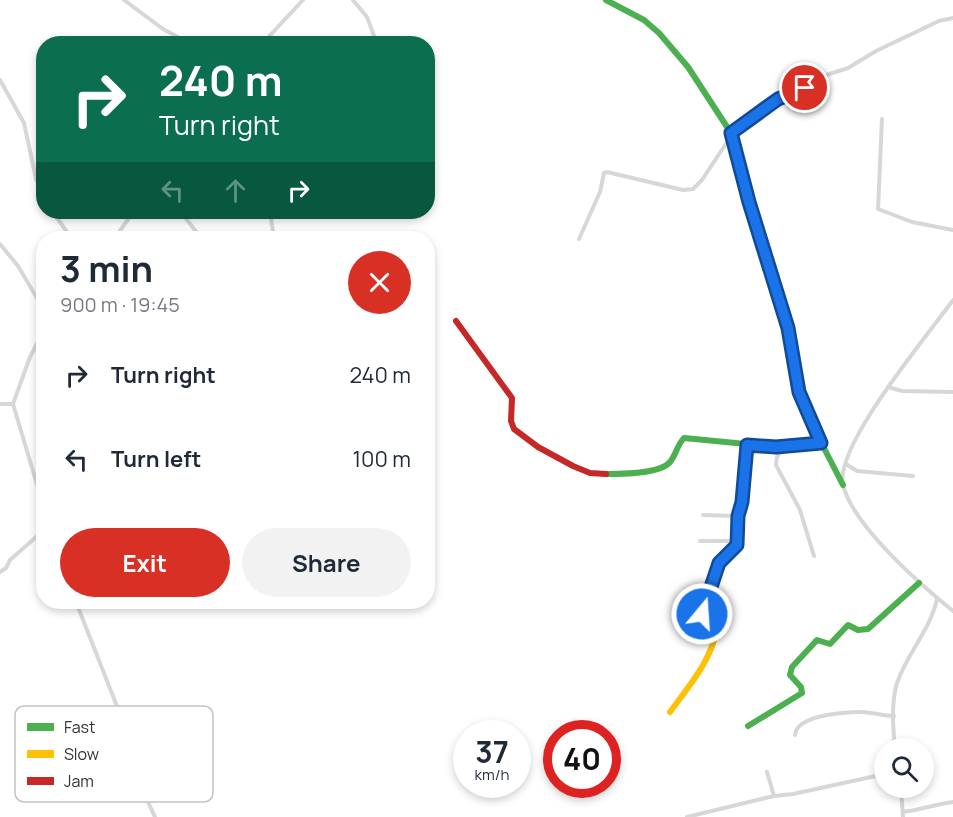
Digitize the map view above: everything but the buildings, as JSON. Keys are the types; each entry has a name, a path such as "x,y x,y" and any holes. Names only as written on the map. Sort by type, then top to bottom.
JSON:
{"street":[{"path":"124,0 176,36"},
{"path":"269,36 303,0"},
{"path":"353,0 367,16 374,36"},
{"path":"606,0 644,20 659,33 688,67 731,134 749,202 788,328 799,392 821,443 861,520 920,583 953,611"},
{"path":"579,239 592,213 604,173 607,171 683,190 693,189 702,180 731,134 778,99 805,88 817,78 848,68 876,51 939,21 953,18"},
{"path":"0,80 24,123 36,179"},
{"path":"882,119 878,209 912,222 953,230"},
{"path":"186,219 196,231"},
{"path":"0,244 18,266 36,296"},
{"path":"843,485 846,464 862,429 888,387 953,300"},
{"path":"456,321 512,398 514,407 510,419 514,429 537,446 584,471 601,474 663,468 684,438 785,447 821,443"},
{"path":"36,345 13,404 36,481"},
{"path":"888,387 902,391 953,392"},
{"path":"0,404 13,404"},
{"path":"670,712 705,659 715,638 717,628 702,615 702,610 719,563 735,548 737,541 747,445"},
{"path":"785,447 777,457 776,465 800,510 814,556"},
{"path":"846,464 856,471 913,476"},
{"path":"703,515 738,516"},
{"path":"0,572 36,537"},
{"path":"700,541 737,541"},
{"path":"748,726 802,693 801,687 790,675 792,667 817,640 830,644 848,625 858,630 868,630 920,583"},
{"path":"895,738 897,683 931,621 937,599"},
{"path":"78,609 117,706"},
{"path":"795,735 795,730 799,725 819,716 852,712 894,716"},
{"path":"767,772 774,796"},
{"path":"687,817 774,796 874,776"},
{"path":"902,798 903,814 953,802"},
{"path":"148,802 155,817"}],"traffic: fast":[{"path":"606,0 644,20 659,33 688,67 731,133 749,202 788,328 799,392 808,417 843,485"},
{"path":"606,474 640,472 665,466 670,462 684,438 776,447 821,443"},
{"path":"748,726 802,693 801,687 790,675 792,667 817,640 830,644 848,625 858,630 868,629 919,583"}],"traffic: slow":[{"path":"670,712 705,662 714,640 717,628 702,616 702,610 719,563 736,547 747,445"}],"traffic: jam":[{"path":"456,321 512,398 511,421 514,429 538,447 573,466 590,473 606,474"}],"route":[{"path":"702,614 719,563 737,545 738,516 742,507 747,445 776,447 821,443 799,392 788,328 749,202 731,133 778,99 805,88"}]}
